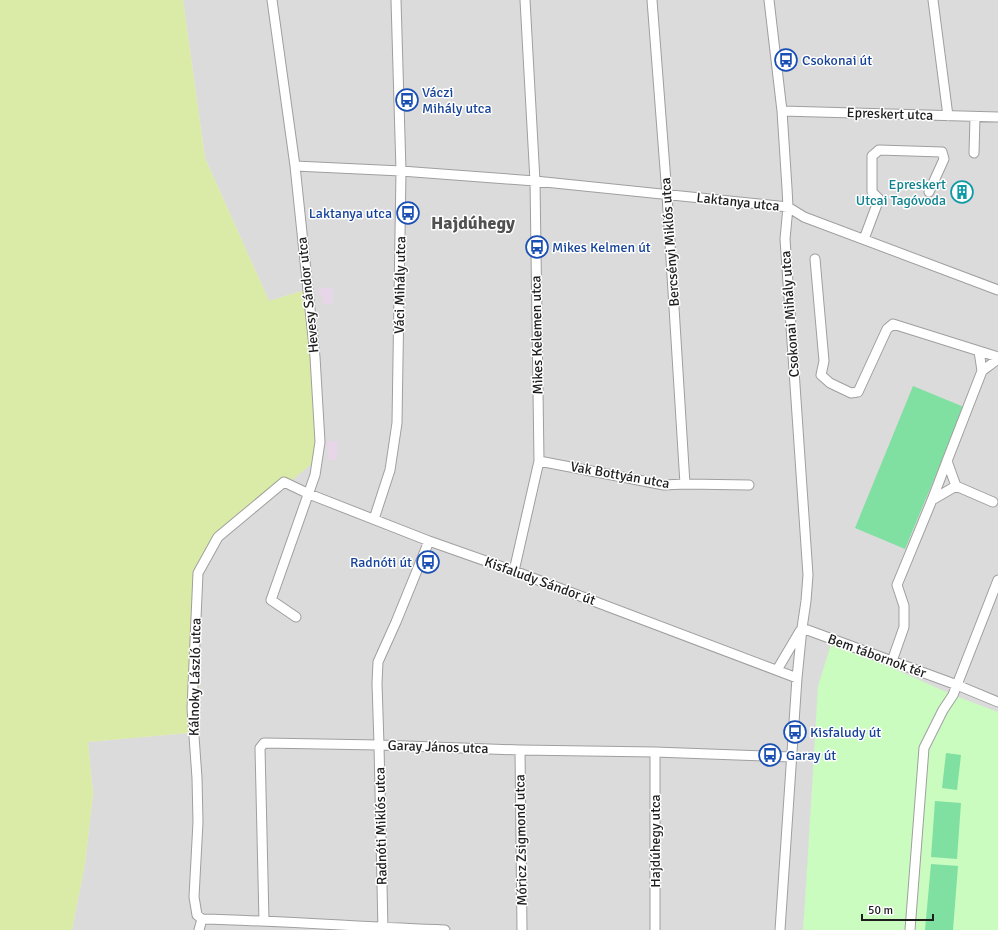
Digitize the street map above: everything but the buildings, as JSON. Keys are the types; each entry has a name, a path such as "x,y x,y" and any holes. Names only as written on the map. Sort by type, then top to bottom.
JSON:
{"street":[{"name":"Hevesy Sándor utca","path":"272,0 295,166 315,357 320,442 315,476 271,600 296,617"},
{"name":"Váci Mihály utca","path":"374,519 390,470 397,423 401,171 396,0"},
{"name":"Mikes Kelemen utca","path":"514,571 539,460 536,181 525,0"},
{"name":"Bercsényi Miklós utca","path":"652,0 667,195 686,484"},
{"name":"Csokonai Mihály utca","path":"769,0 782,111 788,207 785,239 808,575 802,628"},
{"path":"933,0 948,116"},
{"name":"Epreskert utca","path":"782,111 998,117"},
{"path":"974,153 975,117"},
{"path":"864,240 879,199 872,192 872,156 879,150 942,152 944,159 930,192"},
{"name":"Laktanya utca","path":"295,166 401,171 536,181 788,207 804,217 998,290"},
{"path":"815,259 824,361 821,375 830,383 851,393 858,392 886,328 893,324 998,358"},
{"path":"979,351 982,371"},
{"path":"892,661 904,627 904,606 897,585 982,371 998,358"},
{"name":"Vak Bottyán utca","path":"539,460 664,485 749,485"},
{"path":"947,461 956,486 996,504"},
{"name":"Kisfaludy Sándor út","path":"284,482 309,494 429,541 514,571 797,678"},
{"name":"Kálnoky László utca","path":"202,919 197,915 194,897 198,822 197,778 192,708 198,573 218,538 284,482"},
{"path":"932,500 956,486"},
{"name":"Radnóti Miklós utca","path":"383,929 377,683 378,662 429,541"},
{"path":"910,930 924,748 943,710 953,695 998,580"},
{"path":"777,670 802,628"},
{"path":"780,930 797,678 802,628"},
{"name":"Bem tábornok tér","path":"802,628 957,685 998,702"},
{"name":"Garay János utca","path":"264,921 260,748 264,743 792,756"},
{"name":"Móricz Zsigmond utca","path":"520,750 522,930"},
{"name":"Hajdúhegy utca","path":"655,752 655,930"},
{"path":"199,930 202,919 264,921 308,927 445,930"}],"shaded area":[{"path":"183,0 998,0 998,930 72,930 85,864 93,794 88,742 199,732 199,575 305,290 269,301 205,158"},
{"path":"318,288 333,288 333,304 323,304 322,295 319,295"},
{"path":"327,441 337,441 337,460 328,460"}],"green space":[{"path":"0,0 183,0 205,158 269,301 305,290 319,458 214,543 199,575 199,732 88,742 93,794 85,864 72,930 0,930"},
{"path":"913,386 964,407 905,549 855,528"},
{"path":"832,641 953,695 998,712 998,930 803,930 818,686"},
{"path":"946,753 961,755 957,790 942,788"},
{"path":"935,801 961,803 957,859 931,857"},
{"path":"931,864 958,866 953,930 925,930"}],"place":[{"name":"Csokonai út","path":"786,60"},
{"name":"Váczi Mihály utca","path":"407,100"},
{"name":"Epreskert Utcai Tagóvoda","path":"962,192"},
{"name":"Laktanya utca","path":"408,213"},
{"name":"Mikes Kelmen út","path":"537,247"},
{"name":"Radnóti út","path":"428,562"},
{"name":"Kisfaludy út","path":"795,732"},
{"name":"Garay út","path":"770,755"}],"district":[{"name":"Hajdúhegy","path":"473,223"}]}
